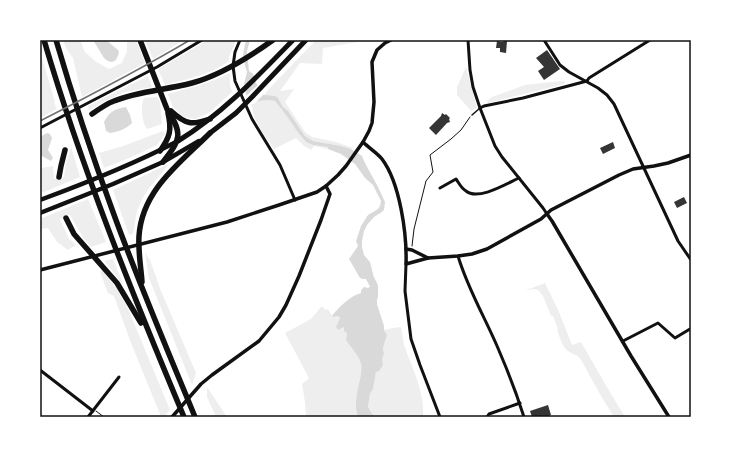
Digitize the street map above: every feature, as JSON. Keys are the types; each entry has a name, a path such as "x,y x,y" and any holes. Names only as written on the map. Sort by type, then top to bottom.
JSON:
{"highway":[{"path":"44,40 59,91 103,219 184,417"},
{"path":"56,40 85,135 110,206 142,289 195,417"},
{"path":"140,40 170,120 170,131 167,140 160,151"},
{"path":"92,114 104,106 123,98 192,83 209,77 253,54 273,40"},
{"path":"163,162 178,141 210,119 236,98 293,40"},
{"path":"142,289 139,236 142,219 151,197 161,182 210,133 240,109 306,40"},
{"path":"167,109 177,117 190,123 197,123 210,119"},
{"path":"167,109 174,119 177,127 178,141"},
{"path":"59,178 65,150"},
{"path":"66,218 78,239 117,284 150,337"}],"main road":[{"path":"40,213 163,162 192,146 210,133"},
{"path":"40,200 109,174 160,151 178,141"}],"street":[{"path":"40,128 157,67 202,40"},
{"path":"240,40 235,52 233,66 237,87 252,119 280,164 295,200"},
{"path":"40,270 226,222 317,192 338,175 349,162 371,128 374,102 372,62 377,50 391,40"},
{"path":"468,40 470,70 474,87 480,108 495,146 552,221 669,417"},
{"path":"544,40 560,65 569,72 598,88 607,95 614,104 678,241 691,260"},
{"path":"480,108 587,81 589,78 650,40"},
{"path":"363,142 382,159 395,183 402,215 406,249 405,291 412,339 420,365 440,417"},
{"path":"406,264 428,258 472,254 487,249 541,218 551,210 619,175 633,169 668,163 691,154"},
{"path":"440,188 456,178 465,191 471,194 480,194 486,193 519,178"},
{"path":"172,417 198,387 259,341 279,316 293,291 321,220 330,194 326,186"},
{"path":"406,249 412,250 428,258"},
{"path":"458,256 465,277 500,353 524,417"},
{"path":"623,342 658,323 674,338 690,329"},
{"path":"40,370 93,410"},
{"path":"88,417 118,377"},
{"path":"487,417 488,414 520,403"}],"lane":[{"path":"472,115 480,108"}],"path":[{"path":"412,242 426,181 433,172 430,155 461,130 472,115"},
{"path":"93,410 104,417"}],"shaded area":[{"path":"63,40 80,40 85,52 95,61 109,69 122,63 127,51 127,40 136,40 145,63 82,97 73,58 66,48"},
{"path":"93,40 106,40 118,50 119,53 115,61 111,62 104,58"},
{"path":"145,40 184,40 153,59"},
{"path":"208,40 236,40 229,57 229,61 206,73 165,85 158,69"},
{"path":"246,40 250,40 247,51 249,71 253,74 256,83 264,95 275,96 278,98 305,136 313,141 351,149 362,156 385,202 384,210 374,217 367,225 362,241 364,255 370,262 373,274 371,276 372,278 360,278 349,259 358,246 356,241 361,226 368,215 380,206 381,201 373,185 365,178 355,164 341,154 328,149 328,147 313,145 306,142 275,101 268,100 251,102 246,95 244,84 247,72 243,54"},
{"path":"316,40 363,41 323,48 322,64 300,63 280,91 294,89 285,102 305,132 312,137 336,142 353,148 351,149 313,141 305,136 278,98 264,95"},
{"path":"40,51 57,109 40,118"},
{"path":"466,67 477,108 471,111 457,95 457,87"},
{"path":"230,73 230,85 232,92 209,113 195,119 182,116 173,107 168,94 222,77"},
{"path":"148,76 152,87 125,92 103,102 89,111 88,106"},
{"path":"560,81 565,82 564,84 488,103 487,101 492,97 525,85"},
{"path":"157,97 160,102 162,124 147,129 143,119 143,101 144,98"},
{"path":"268,100 275,101 277,103 306,142 313,145 328,147 328,149 314,146 311,150 304,146 296,138 274,149 254,117 251,102"},
{"path":"126,107 132,123 119,131 110,133 106,131 104,122 108,115 115,110"},
{"path":"163,131 165,134 157,145 104,168 99,153"},
{"path":"47,133 50,134 52,138 48,150 53,158 51,161 40,155 40,137"},
{"path":"71,147 80,177 44,192 40,191 40,167 53,166 54,179 62,179"},
{"path":"169,164 144,196 137,212 133,234 129,235 113,190"},
{"path":"88,199 106,242 91,247 84,239 70,215 60,219 69,239 76,245 68,250 57,242 48,228 40,229 40,219"},
{"path":"145,253 150,260 161,291 196,373 192,385 149,278"},
{"path":"113,259 124,286 104,261"},
{"path":"103,271 117,289 129,311 170,410 164,417 161,417 114,296 108,293 100,272"},
{"path":"545,283 559,312 572,345 581,342 625,417 614,417 580,358 564,347 553,316 551,316 543,296 538,290 533,289 524,291"},
{"path":"371,286 376,286 377,304 384,330 387,335 383,348 383,365 379,371 376,372 368,407 372,414 377,417 359,417 356,402 361,374 361,364 357,355 346,340 347,333 344,331 344,327 338,330 336,327 340,318 338,316 332,316 345,302 361,293 361,290 364,287 368,288"},
{"path":"322,306 325,310 328,309 333,317 338,316 340,318 336,327 338,330 344,327 347,333 346,340 360,361 361,374 356,402 359,417 306,417 302,384 309,378 285,333 311,319"},
{"path":"401,327 404,345 420,389 423,417 377,417 372,414 368,407 376,372 384,354 383,348 387,335 384,330"},
{"path":"207,387 227,417 216,417 207,397"}],"pier":[{"path":"259,84 265,93 254,104 250,104 245,97"}],"building":[{"path":"497,41 507,41 506,53 500,52 500,48 496,48"},
{"path":"547,50 560,69 544,80 538,71 544,67 536,58"},
{"path":"442,113 445,115 446,114 450,118 450,122 447,123 436,135 429,128 441,116"},
{"path":"613,142 615,148 603,154 600,148"},
{"path":"684,197 687,203 677,208 674,202"},
{"path":"548,405 551,415 546,417 532,417 530,411"}],"waterway":[{"path":"366,270 374,286 374,296"}],"railway":[{"path":"40,121 116,82 190,40"}]}
